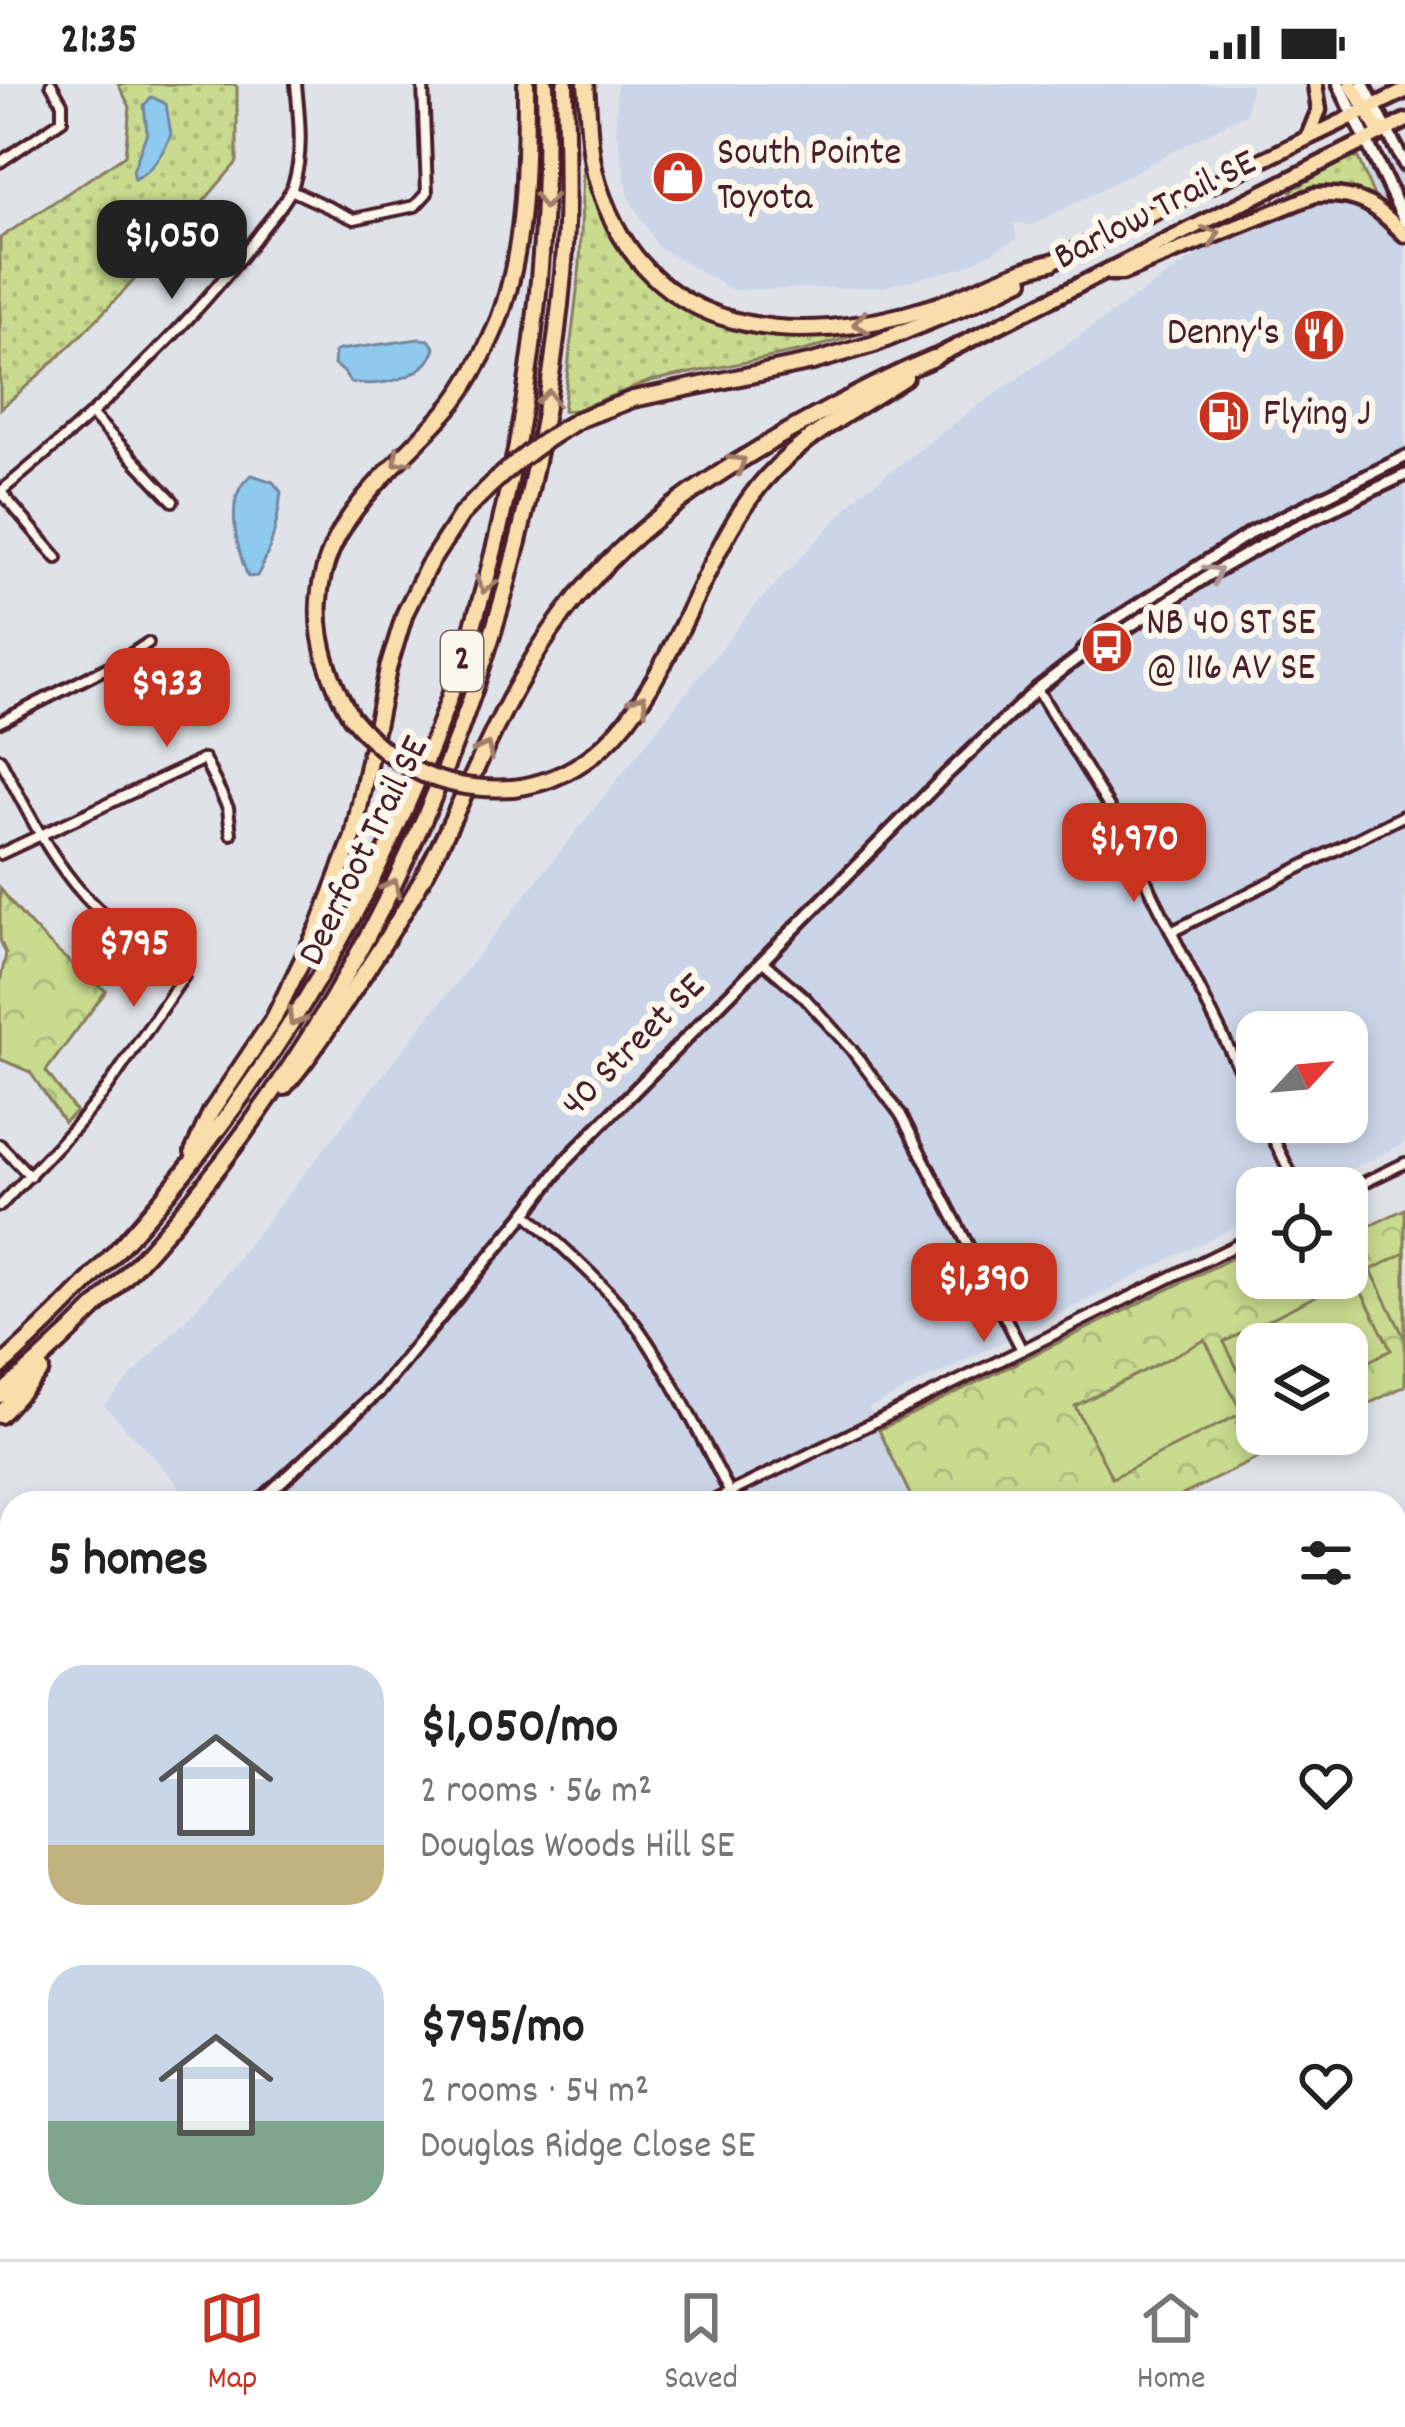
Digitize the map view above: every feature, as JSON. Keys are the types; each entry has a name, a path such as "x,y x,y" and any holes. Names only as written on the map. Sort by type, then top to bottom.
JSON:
{"highway":[{"path":"526,84 517,247 499,320 455,400 356,508 337,538 324,574 318,608 320,641 333,686 351,717 379,747 427,776 472,788 514,788 547,780 593,756 650,688 726,535 751,495 799,445 934,358"},
{"name":"Deerfoot Trail SE","path":"0,1367 102,1267 184,1173 257,1076 347,929 419,780 465,652 511,485 542,261 545,84"},
{"name":"Deerfoot Trail SE","path":"0,1395 95,1306 169,1225 244,1131 367,938 447,767 519,546 547,405 564,270 565,84"},
{"path":"586,84 593,164 613,220 659,281 705,311 760,328 808,331 839,327 933,307 1052,262"},
{"path":"184,1173 211,1112 274,1018 320,924 353,837 388,669 405,614 428,566 461,515 505,470 580,419 633,399 813,362 874,344 973,303 1052,262"},
{"path":"244,1131 309,1058 404,912 526,669 586,584 644,527 705,483 878,381 934,358"},
{"path":"0,1415 95,1306"}],"main road":[{"path":"1307,138 1319,110 1315,84"},
{"path":"1339,84 1364,109"},
{"path":"1352,84 1376,127 1387,130 1405,165"},
{"path":"1363,84 1367,140 1405,221"},
{"name":"Barlow Trail SE","path":"1052,262 1405,91"},
{"name":"Barlow Trail SE","path":"934,358 1405,121"},
{"path":"1102,274 1122,273 1315,195 1344,195 1372,205 1405,235"}],"street":[{"path":"0,162 62,120 62,103 51,84"},
{"path":"57,558 0,492 92,415 236,266 291,190 300,157 296,84"},
{"path":"291,190 354,219 415,206 427,193 423,84"},
{"path":"92,415 173,501"},
{"name":"40 Street SE","path":"1079,657 1105,626 1215,554 1405,457"},
{"name":"40 Street SE","path":"271,1491 380,1390 567,1159 1036,689 1209,574 1405,475"},
{"path":"0,722 148,644"},
{"path":"1036,689 1112,812 1236,1063"},
{"path":"0,759 62,871 105,919 150,949 180,961 184,976 106,1090 0,1205"},
{"path":"0,854 204,759 228,808 231,834"},
{"path":"1171,932 1405,815"},
{"path":"762,961 851,1049 901,1115 1022,1351"},
{"path":"0,1145 30,1176"},
{"path":"1368,1181 1405,1163"},
{"path":"526,1214 580,1264 637,1328 729,1491"},
{"path":"734,1491 1236,1244"}],"shaded area":[{"path":"617,84 1251,84 1247,113 1033,225 1014,223 1017,239 965,267 883,287 731,290 658,247 629,198 616,128"},
{"path":"1405,150 1405,1143 1356,1167 1236,1167 1236,1226 869,1408 908,1491 185,1491 104,1405 205,1299 754,607 860,494 979,405 1194,257"}],"green space":[{"path":"118,84 234,84 237,162 124,291 0,409 0,238 125,155 130,107"},
{"path":"1358,158 1374,196 1326,188 1293,194 1291,190"},
{"path":"587,162 601,210 623,249 648,278 711,318 865,328 866,332 807,350 650,381 563,411 580,265 583,163"},
{"path":"0,888 49,943 106,991 46,1071 76,1112 64,1122 30,1072 0,1059 0,982 6,954 0,940"},
{"path":"1405,1209 1405,1386 1368,1404 1368,1323 1236,1323 1236,1455 1264,1455 1191,1491 908,1491 879,1430 1236,1256 1236,1299 1368,1299 1368,1227"},
{"path":"1405,1253 1405,1339 1371,1270"},
{"path":"1310,1299 1365,1299 1391,1350 1368,1362 1368,1323 1262,1323"},
{"path":"1236,1336 1236,1366 1224,1342"},
{"path":"1205,1340 1236,1401 1236,1416 1112,1478 1075,1406"}],"water":[{"path":"152,97 166,104 171,134 156,161 134,179 147,132 144,105"},
{"path":"429,340 435,348 430,359 400,379 350,382 334,365 339,350"},
{"path":"252,475 273,482 281,492 267,556 257,576 248,577 235,509 237,495"}],"place":[{"name":"South Pointe Toyota","path":"678,177"},
{"name":"Denny's","path":"1319,335"},
{"name":"Flying J","path":"1224,416"},
{"name":"NB 40 ST SE @ 116 AV SE","path":"1107,647"}]}
